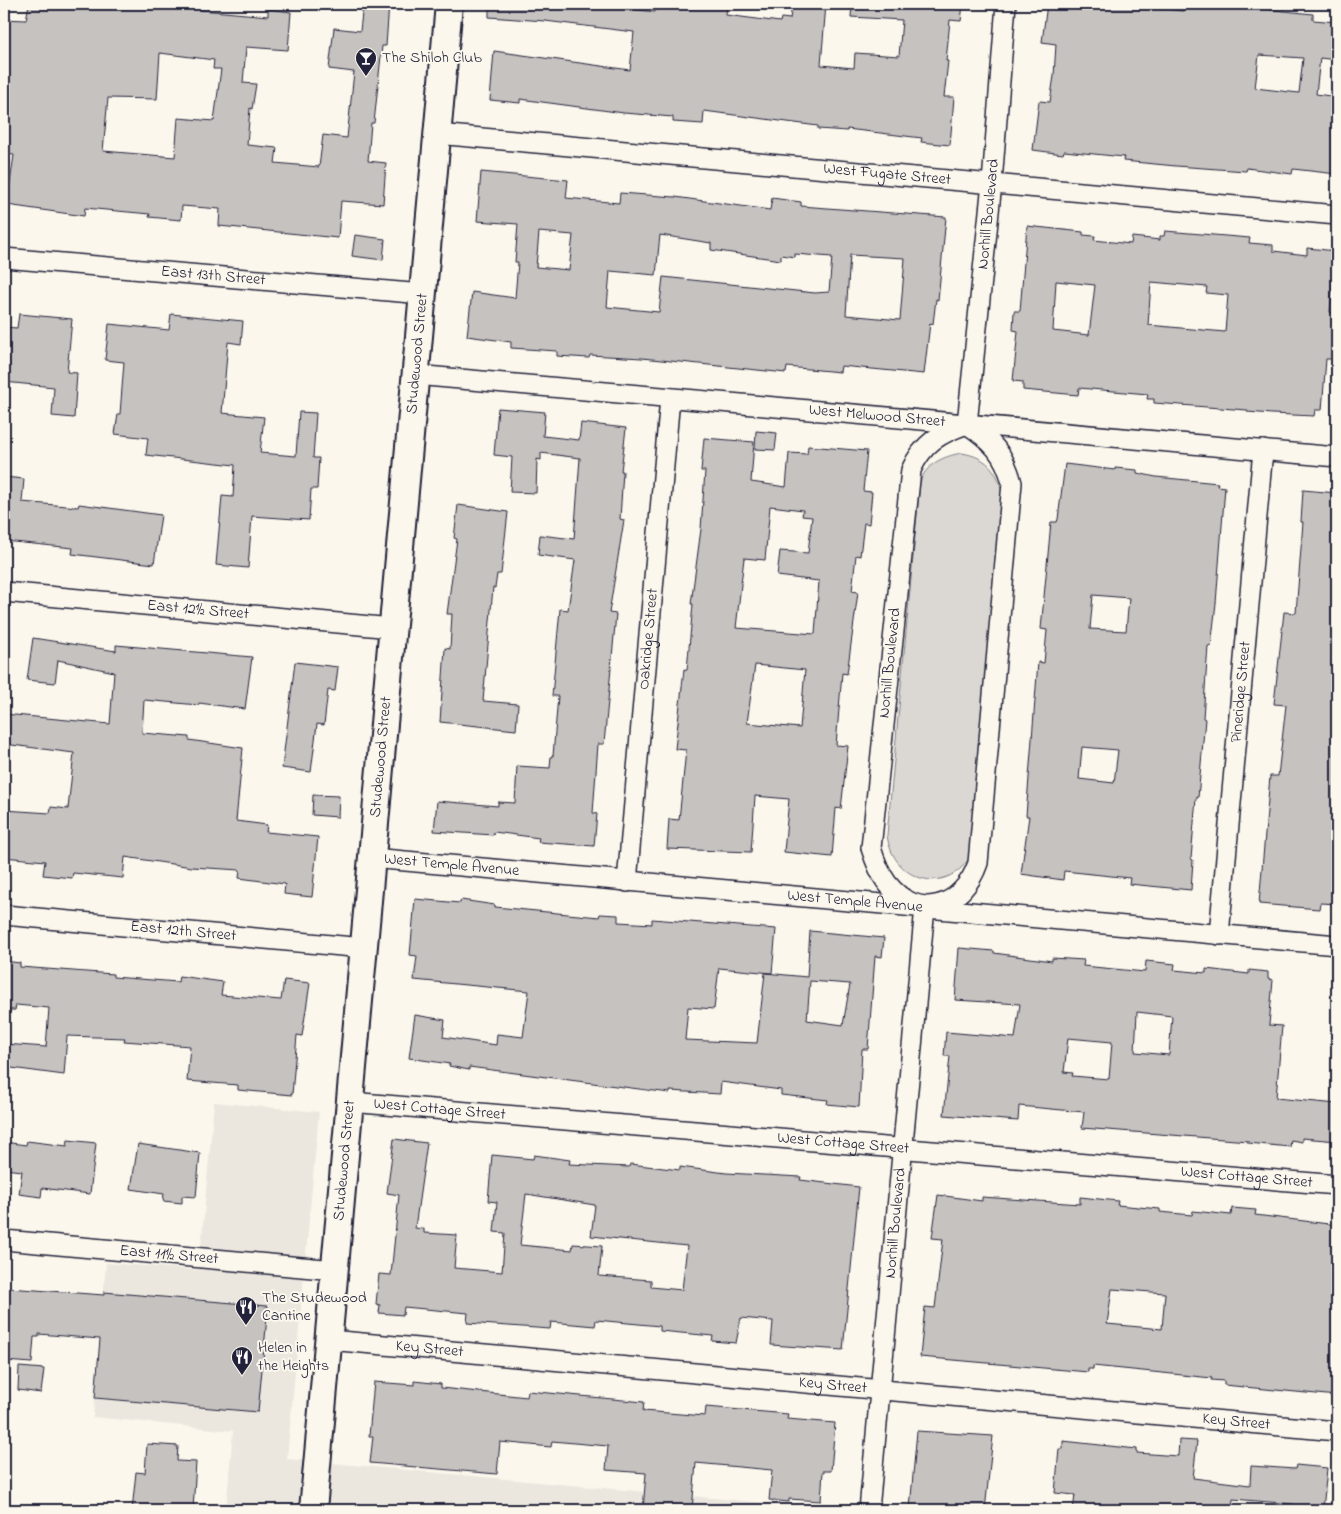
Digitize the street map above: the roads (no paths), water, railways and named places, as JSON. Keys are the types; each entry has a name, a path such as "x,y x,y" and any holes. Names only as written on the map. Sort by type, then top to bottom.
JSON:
{"main road":[{"name":"Studewood Street","path":"313,1510 449,4"}],"street":[{"name":"Norhill Boulevard","path":"869,1510 925,907 902,898 888,884 877,868 871,848 910,470 926,444 938,435 966,424 992,184 1006,4"},
{"name":"West Fugate Street","path":"437,134 1337,215"},
{"name":"East 13th Street","path":"4,258 423,294"},
{"name":"West Melwood Street","path":"416,375 1337,457"},
{"name":"Oakridge Street","path":"627,882 670,398"},
{"path":"925,907 946,903 957,896 974,876 978,863 1012,483 1002,454 992,442 966,424"},
{"name":"Pineridge Street","path":"1219,935 1263,450"},
{"name":"East 12½ Street","path":"4,592 392,628"},
{"name":"West Temple Avenue","path":"372,858 1337,945"},
{"name":"East 12th Street","path":"4,915 364,948"},
{"name":"West Cottage Street","path":"350,1102 1337,1185"},
{"name":"East 11½ Street","path":"4,1240 335,1270"},
{"name":"Key Street","path":"329,1340 1337,1431"}],"place":[{"name":"The Shiloh Club","path":"366,77"},
{"name":"The Studewood Cantine","path":"246,1326"},
{"name":"Helen in the Heights","path":"242,1376"}]}
